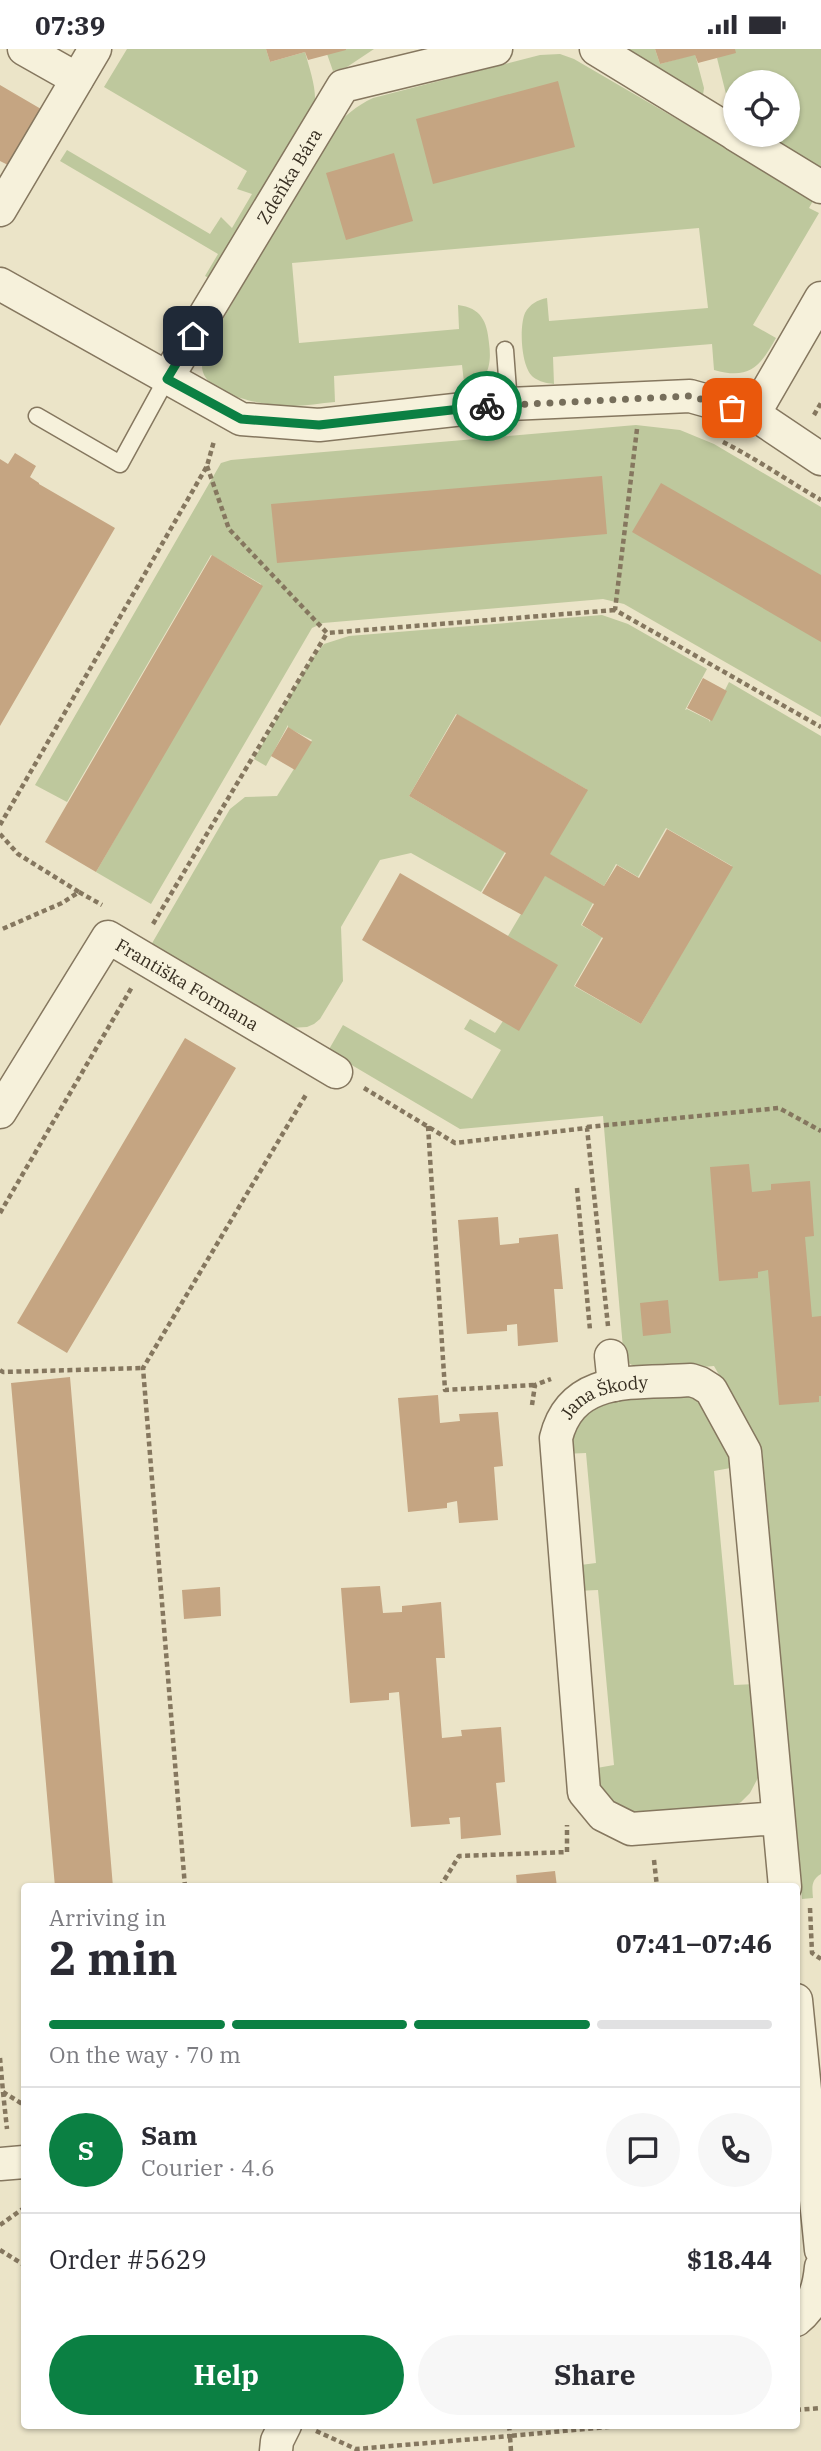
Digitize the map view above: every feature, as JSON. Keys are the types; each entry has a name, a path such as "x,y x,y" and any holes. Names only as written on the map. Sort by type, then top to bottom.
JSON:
{"street":[{"path":"24,49 77,79"},
{"path":"0,210 95,49"},
{"path":"596,49 723,127"},
{"name":"Zdeňka Bára","path":"167,379 343,86 479,51"},
{"path":"756,147 821,187"},
{"path":"0,284 241,419 319,425 509,404 690,396 754,414 821,459"},
{"path":"754,414 821,298"},
{"name":"Františka Formana","path":"0,1112 108,937 330,1068"},
{"name":"Jana Škody","path":"778,1818 631,1829 603,1815 584,1793 556,1438 560,1422 568,1409 587,1392 605,1358 691,1380 711,1390 745,1453 778,1818 794,1883"},
{"path":"800,2040 821,2250"},
{"path":"0,2164 21,2162"},
{"path":"808,2321 819,2288 821,2267"},
{"path":"276,2451 277,2441 298,2429"}],"lane":[{"path":"505,350 509,404"},
{"path":"37,416 120,464 167,379"}],"path":[{"path":"615,610 638,421"},
{"path":"0,825 206,466 216,434"},
{"path":"713,437 745,453 821,500"},
{"path":"206,466 229,529 327,633"},
{"path":"327,633 615,610 821,727"},
{"path":"0,1213 147,960 149,931 327,633"},
{"path":"0,834 18,854 79,893 0,930"},
{"path":"185,1883 143,1368 330,1068 455,1143 779,1108 821,1131"},
{"path":"428,1126 445,1390 535,1384 559,1375"},
{"path":"587,1128 605,1358"},
{"path":"577,1188 605,1358"},
{"path":"0,1370 143,1368"},
{"path":"531,1411 535,1384"},
{"path":"442,1883 459,1856 567,1852 566,1819"},
{"path":"653,1850 657,1883"},
{"path":"800,1907 812,1953 821,1959"},
{"path":"0,2058 3,2092 21,2103"},
{"path":"0,2225 21,2209"},
{"path":"0,2250 21,2263"},
{"path":"800,2410 821,2408"},
{"path":"303,2429 356,2449 585,2429"},
{"path":"509,2429 511,2451"}],"green space":[{"path":"127,49 266,49 270,62 305,52 314,88 314,110 215,281 205,276 218,254 60,161 67,150 210,234 221,217 232,228 252,194 237,189 247,171 104,87"},
{"path":"345,49 374,49 347,67 333,71 327,54"},
{"path":"617,49 655,49 660,64 695,54 704,88 703,95 699,98"},
{"path":"734,49 821,49 821,172 778,147 800,147 800,70 723,70 723,82 717,58"},
{"path":"560,54 574,59 814,199 809,208 819,213 753,325 776,338 759,364 745,372 726,373 714,370 712,344 553,357 554,384 538,380 529,372 522,347 523,319 529,307 540,300 547,298 549,321 708,308 699,228 292,263 299,343 459,329 458,305 472,309 481,317 487,328 490,351 487,372 479,383 465,391 462,365 334,376 335,402 297,406 271,405 246,399 212,385 202,369 204,352 332,131 346,116 373,98 540,55"},
{"path":"636,425 680,430 714,444 821,507 821,717 624,604 603,599 323,623 312,628 151,904 96,872 261,584 211,555 67,802 35,785 221,463"},
{"path":"602,615 628,624 707,669 685,710 709,722 729,682 821,736 821,1874 813,1884 813,1898 802,1899 762,1450 714,1366 643,1372 624,1360 603,1116 460,1129 328,1051 343,1025 472,1099 501,1050 464,1029 470,1019 495,1033 503,1021 508,936 544,875 593,903 581,925 602,937 574,986 641,1024 732,866 666,828 638,877 616,864 604,886 549,854 586,789 456,714 409,796 505,852 481,892 411,853 380,860 341,927 343,981 320,1019 314,1024 289,1028 151,945 230,809 245,797 277,796 312,740 288,728 288,725 266,766 254,759 311,660 324,644 349,636"},
{"path":"690,1395 704,1403 736,1467 714,1471 734,1685 756,1684 761,1772 750,1793 729,1809 639,1817 602,1798 591,1769 614,1765 598,1590 576,1591 573,1566 596,1563 586,1453 563,1454 567,1432 596,1404 638,1397"}],"building":[{"path":"266,49 346,50 308,60 305,52 270,62"},
{"path":"655,49 735,49 736,53 698,63 695,55 660,64"},
{"path":"558,81 575,147 433,184 416,119"},
{"path":"0,85 41,109 8,165 0,161"},
{"path":"394,153 413,221 346,240 326,173"},
{"path":"15,453 36,466 30,477 39,484 115,528 0,726 0,459 8,464"},
{"path":"602,476 607,534 277,563 271,504"},
{"path":"661,483 821,575 821,642 632,532"},
{"path":"212,555 263,586 96,872 45,842"},
{"path":"703,678 727,691 712,721 687,708"},
{"path":"457,714 588,790 550,854 604,886 617,865 639,878 667,829 733,867 641,1024 575,986 603,938 582,925 594,904 545,876 522,915 482,893 506,853 409,796"},
{"path":"288,727 312,742 295,770 271,756"},
{"path":"400,873 558,965 519,1031 362,940"},
{"path":"185,1038 236,1068 67,1353 17,1323"},
{"path":"749,1164 752,1192 771,1190 771,1184 810,1181 814,1236 805,1237 812,1317 821,1316 819,1402 779,1405 768,1270 758,1272 758,1278 719,1281 710,1167"},
{"path":"498,1217 500,1245 519,1243 519,1238 558,1234 563,1289 554,1289 558,1342 518,1346 517,1324 507,1325 507,1331 467,1334 458,1220"},
{"path":"668,1300 671,1333 643,1336 640,1303"},
{"path":"70,1377 113,1883 55,1883 11,1383"},
{"path":"438,1395 440,1423 460,1421 459,1414 498,1412 503,1466 494,1467 498,1520 459,1523 457,1501 447,1503 447,1508 408,1512 398,1398"},
{"path":"380,1586 383,1613 402,1612 402,1606 441,1602 445,1658 436,1658 442,1738 462,1736 461,1730 501,1727 505,1782 496,1783 501,1835 461,1839 460,1817 449,1818 450,1824 411,1827 399,1692 389,1693 389,1700 350,1703 341,1588"},
{"path":"220,1587 221,1616 184,1619 182,1590"},
{"path":"555,1871 556,1883 517,1883 516,1875"}],"way so far":[{"path":"487,406 690,396 732,408"}],"route":[{"path":"193,336 167,379 241,419 319,425 487,406"}]}
